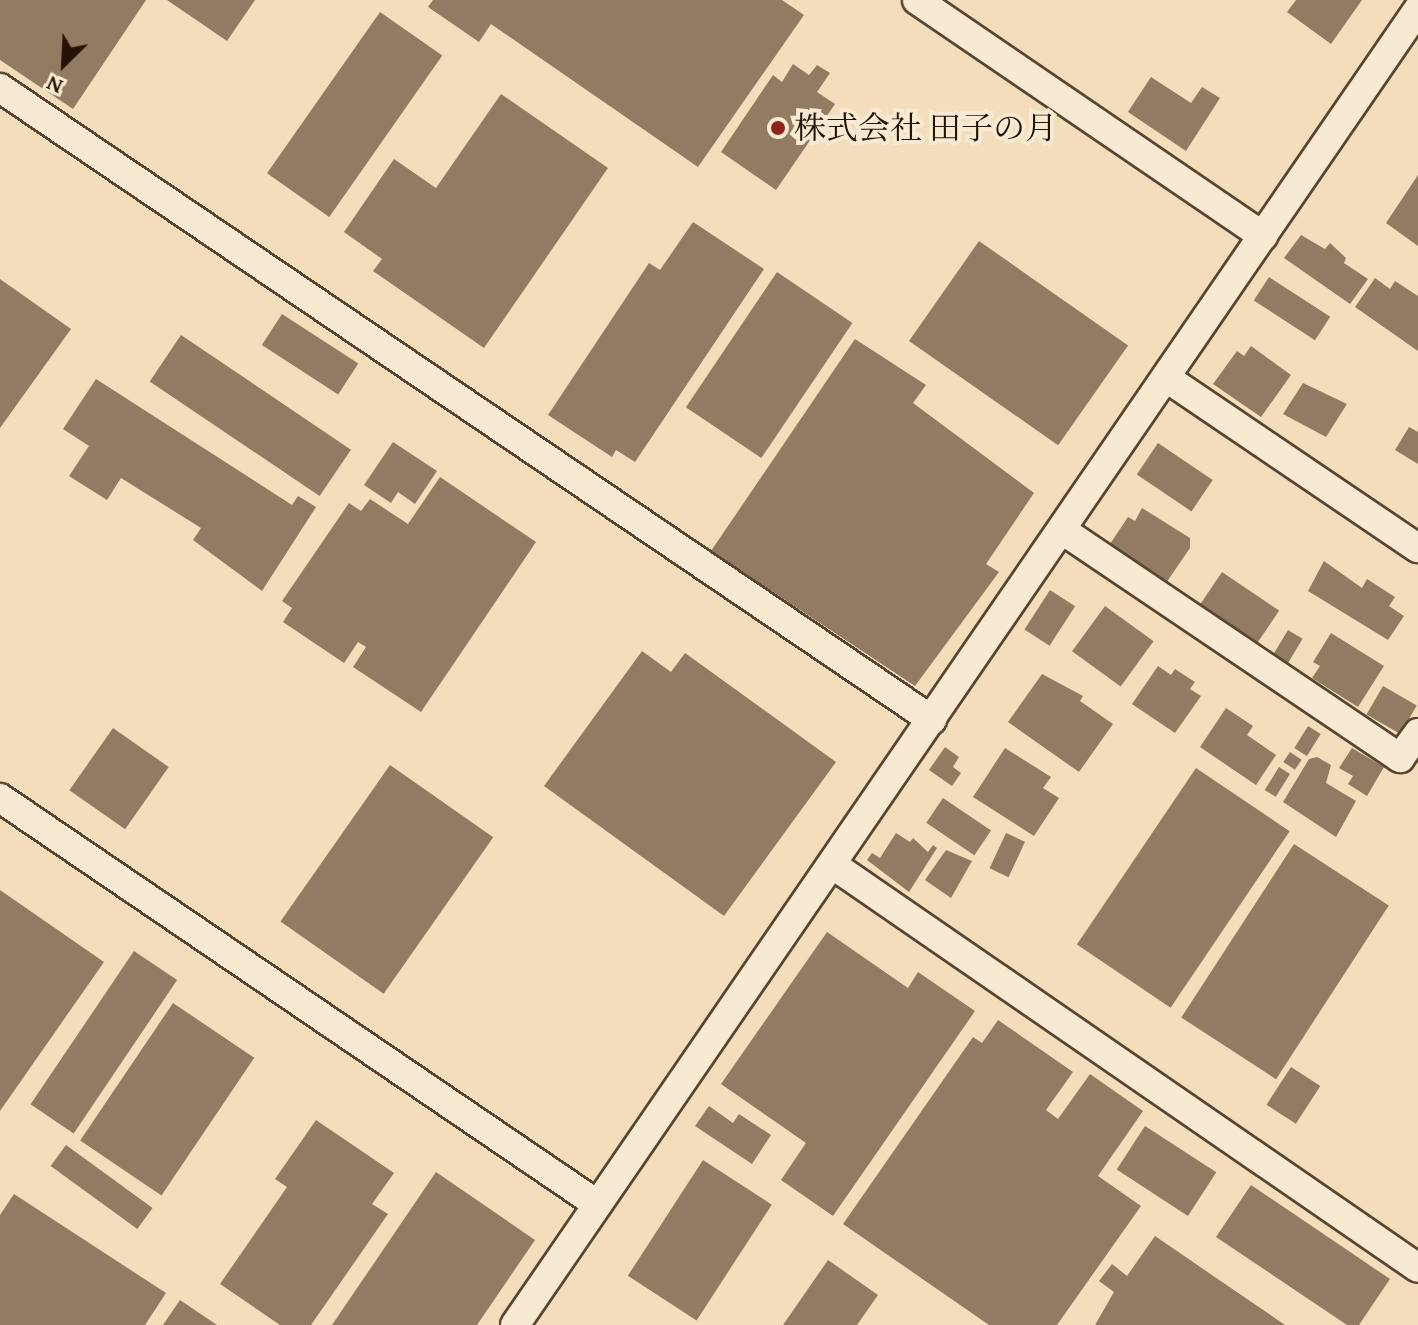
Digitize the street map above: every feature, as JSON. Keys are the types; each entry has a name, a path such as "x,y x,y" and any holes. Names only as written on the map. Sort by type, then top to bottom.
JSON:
{"street":[{"path":"917,0 1263,236"},
{"path":"515,1325 1168,379 1418,9"},
{"path":"0,88 932,720"},
{"path":"1168,379 1418,548"},
{"path":"1062,530 1400,758 1418,733"},
{"path":"0,798 597,1204"},
{"path":"833,865 1418,1268"}],"building":[{"path":"0,0 146,0 73,109 0,60"},
{"path":"167,0 255,0 227,41"},
{"path":"433,0 782,0 804,15 698,167 491,24 479,42 428,7"},
{"path":"1296,0 1362,0 1331,44 1287,12"},
{"path":"380,12 442,56 329,217 267,173"},
{"name":"株式会社 田子の月","path":"793,64 809,75 817,65 830,73 817,92 835,104 776,190 721,152 773,75 782,82"},
{"path":"1151,77 1191,103 1202,87 1220,98 1186,151 1128,112"},
{"path":"501,94 608,168 484,348 373,271 382,259 344,232 394,159 436,188"},
{"path":"1418,175 1418,246 1386,223"},
{"path":"693,222 764,269 635,462 616,450 612,457 548,415 649,263 660,270"},
{"path":"1301,235 1325,249 1330,243 1346,258 1344,263 1368,279 1350,304 1284,258"},
{"path":"979,241 1128,345 1058,445 909,341"},
{"path":"777,272 852,323 761,458 686,407"},
{"path":"1269,277 1330,317 1315,340 1254,300"},
{"path":"1375,278 1390,289 1395,281 1418,296 1418,351 1355,307"},
{"path":"0,279 71,329 0,428"},
{"path":"282,314 358,364 338,395 262,345"},
{"path":"181,335 351,450 320,496 150,381"},
{"path":"855,339 926,385 913,403 1034,493 986,564 999,572 915,686 711,551"},
{"path":"1251,346 1291,375 1261,417 1213,384 1237,351 1244,356"},
{"path":"96,379 292,505 298,496 316,507 262,591 193,540 201,528 121,478 107,500 69,476 89,446 63,429"},
{"path":"1303,383 1347,404 1326,437 1283,414"},
{"path":"1409,427 1418,432 1418,464 1395,450"},
{"path":"393,442 437,471 415,504 398,492 391,503 364,485"},
{"path":"1158,443 1213,480 1191,511 1137,475"},
{"path":"440,477 536,542 421,712 353,667 366,647 358,642 344,663 283,622 292,608 282,601 349,503 361,511 370,499 408,524"},
{"path":"1142,508 1190,538 1190,548 1166,583 1110,544 1128,517 1135,521"},
{"path":"1324,561 1362,588 1367,579 1395,597 1389,606 1404,616 1388,640 1308,591"},
{"path":"1222,572 1279,611 1256,645 1199,606"},
{"path":"1050,590 1075,606 1050,646 1024,629"},
{"path":"1105,606 1154,641 1121,687 1072,651"},
{"path":"1288,630 1303,639 1287,664 1273,656"},
{"path":"1331,633 1384,666 1358,707 1312,678 1320,666 1313,662"},
{"path":"642,651 671,672 685,653 836,762 724,916 544,786"},
{"path":"1158,666 1171,675 1175,669 1195,682 1190,689 1201,696 1175,733 1132,704"},
{"path":"1042,674 1083,696 1080,701 1113,724 1079,772 1008,722"},
{"path":"1383,686 1417,706 1400,734 1366,715"},
{"path":"1226,708 1253,726 1247,735 1276,755 1256,785 1200,747"},
{"path":"1308,726 1321,734 1307,756 1294,748"},
{"path":"113,728 169,767 125,829 69,790"},
{"path":"945,747 959,757 953,767 961,773 952,786 929,770"},
{"path":"1005,748 1051,777 1043,788 1059,798 1034,836 973,797"},
{"path":"1352,748 1384,767 1367,796 1348,784 1353,776 1339,768"},
{"path":"1290,752 1302,760 1295,770 1283,762"},
{"path":"1317,757 1331,765 1326,783 1356,801 1336,837 1283,802 1309,759"},
{"path":"390,765 493,837 384,994 280,921"},
{"path":"1279,767 1290,774 1276,797 1265,790"},
{"path":"1196,768 1290,831 1171,1008 1077,945"},
{"path":"943,798 991,830 974,855 926,823"},
{"path":"896,833 910,842 913,838 928,852 933,845 937,848 909,892 867,860 872,853 880,858"},
{"path":"1006,833 1025,842 1009,877 990,868"},
{"path":"1294,844 1389,906 1276,1079 1181,1018"},
{"path":"946,850 972,861 951,898 925,880"},
{"path":"0,890 104,962 0,1111"},
{"path":"827,932 908,988 918,972 975,1011 833,1216 781,1180 806,1143 721,1084"},
{"path":"134,951 177,980 74,1133 31,1104"},
{"path":"173,1003 254,1058 161,1195 80,1141"},
{"path":"998,1020 1073,1072 1046,1110 1058,1119 1090,1074 1143,1111 1098,1176 1141,1206 1057,1325 989,1325 843,1224 973,1037 982,1043"},
{"path":"1291,1067 1320,1086 1296,1124 1266,1105"},
{"path":"709,1106 733,1123 739,1114 771,1135 752,1164 695,1126"},
{"path":"316,1120 394,1173 372,1204 388,1214 311,1325 280,1325 220,1284 287,1187 275,1179"},
{"path":"1145,1126 1216,1172 1188,1216 1117,1170"},
{"path":"66,1145 153,1208 137,1229 51,1166"},
{"path":"703,1160 772,1205 697,1320 628,1276"},
{"path":"436,1172 535,1240 477,1325 332,1325"},
{"path":"1251,1185 1390,1279 1359,1325 1347,1325 1216,1237"},
{"path":"14,1194 166,1293 145,1325 0,1325 0,1215"},
{"path":"1155,1236 1285,1325 1095,1325 1114,1292 1099,1281 1112,1264 1127,1276"},
{"path":"828,1260 878,1295 857,1325 783,1325"},
{"path":"180,1300 217,1325 163,1325"}],"place":[{"name":"株式会社 田子の月","path":"778,128"}]}
